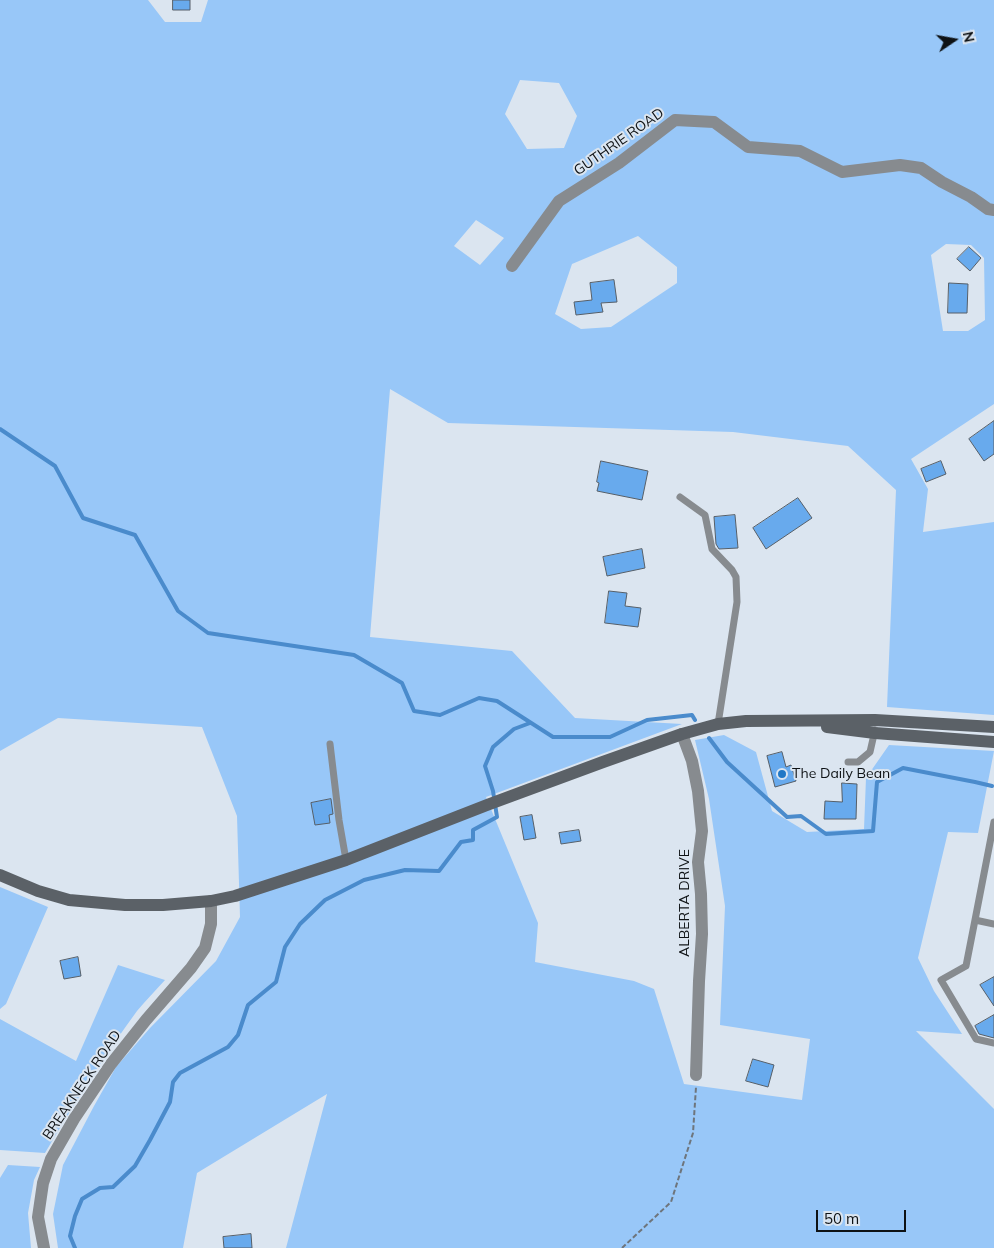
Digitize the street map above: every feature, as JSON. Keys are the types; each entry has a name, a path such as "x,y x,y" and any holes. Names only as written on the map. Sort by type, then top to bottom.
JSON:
{"main road":[{"path":"0,875 69,900 163,906 211,901 235,896 346,860 502,799 682,734 718,724 746,721 875,720 994,727"},
{"path":"780,721 874,733 994,742"}],"street":[{"name":"GUTHRIE ROAD","path":"512,266 560,201 618,164 675,120 714,122 748,147 800,151 842,172 900,165 921,168 988,209 994,210"},
{"name":"ALBERTA DRIVE","path":"682,734 692,761 698,791 702,831 698,862 702,934 696,1075"},
{"name":"BREAKNECK ROAD","path":"44,1248 38,1216 43,1183 51,1158 74,1119 111,1064 191,968 205,948 211,924 211,901"}],"lane":[{"path":"680,497 705,515 712,549 732,570 736,577 737,602 718,724"},
{"path":"848,762 858,762 870,752 875,720"},
{"path":"330,744 346,860"},
{"path":"994,822 966,966 941,980 976,1039 994,1043"},
{"path":"975,920 994,924"}],"path":[{"path":"622,1248 671,1202 693,1133 696,1075"}],"shaded area":[{"path":"0,0 148,0 165,22 201,22 208,0 994,0 994,404 911,459 928,489 923,532 994,522 994,715 887,707 896,490 848,446 733,432 448,423 390,389 370,637 512,651 575,718 682,724 486,797 538,923 535,962 634,981 654,989 684,1084 802,1100 810,1039 720,1025 725,906 709,799 695,740 724,735 756,752 772,811 807,832 864,829 866,778 889,745 994,751 978,833 948,832 918,958 934,991 962,1034 916,1031 994,1109 994,1248 286,1248 327,1094 197,1173 183,1248 58,1248 53,1214 63,1165 94,1106 116,1067 150,1028 216,961 240,917 237,816 202,727 58,718 0,751","holes":["520,80 559,83 577,116 564,148 527,149 505,114","476,220 504,238 480,265 454,246","638,236 677,267 677,283 611,327 581,329 555,314 572,264","946,244 971,245 984,258 985,320 968,331 943,331 931,255"]},
{"path":"0,887 48,907 6,1004 0,1009"},
{"path":"118,965 165,980 137,1011 113,1045 45,1153 0,1150 0,1019 76,1061"},
{"path":"8,1165 40,1167 34,1180 28,1213 31,1248 0,1248 0,1178"}],"building":[{"path":"173,0 190,0 190,10 173,10"},
{"path":"969,247 981,258 970,271 957,259"},
{"path":"614,280 617,302 601,303 603,312 576,315 574,302 592,300 590,283"},
{"path":"949,283 968,284 967,313 948,313"},
{"path":"994,421 994,454 984,461 969,439"},
{"path":"601,461 648,471 642,500 597,491"},
{"path":"941,461 946,474 926,482 921,469"},
{"path":"798,498 812,518 766,549 753,528"},
{"path":"735,515 738,548 719,549 716,544 714,517"},
{"path":"642,549 645,568 607,576 603,557"},
{"path":"609,591 627,593 625,606 641,608 638,627 605,623"},
{"name":"The Daily Bean","path":"782,752 786,767 791,765 796,781 775,787 767,756"},
{"path":"842,783 857,784 856,819 824,819 825,801 842,802"},
{"path":"331,799 333,814 329,815 330,823 315,825 311,803"},
{"path":"532,815 536,838 524,840 520,817"},
{"path":"579,830 581,841 561,844 559,833"},
{"path":"78,957 81,976 64,979 60,961"},
{"path":"994,977 994,1006 980,985"},
{"path":"994,1015 994,1038 979,1034 975,1026"},
{"path":"753,1059 774,1065 768,1087 746,1081"},
{"path":"251,1234 252,1248 224,1248 223,1237"}],"waterway":[{"path":"0,429 55,466 83,518 135,535 178,611 208,633 354,655 402,683 414,711 440,715 479,698 497,701 553,737 610,737 647,720 692,715 695,720"},
{"path":"75,1248 70,1236 82,1199 100,1188 113,1187 135,1166 170,1102 173,1082 180,1073 228,1047 238,1035 248,1005 276,982 285,947 300,924 325,900 364,880 405,870 439,871 461,842 473,840 473,830 497,817 493,791 485,766 493,747 514,729 530,723"},
{"path":"709,738 727,762 787,817 801,816 826,834 873,831 877,782 903,768 992,786"}],"place":[{"name":"The Daily Bean","path":"782,774"}]}
